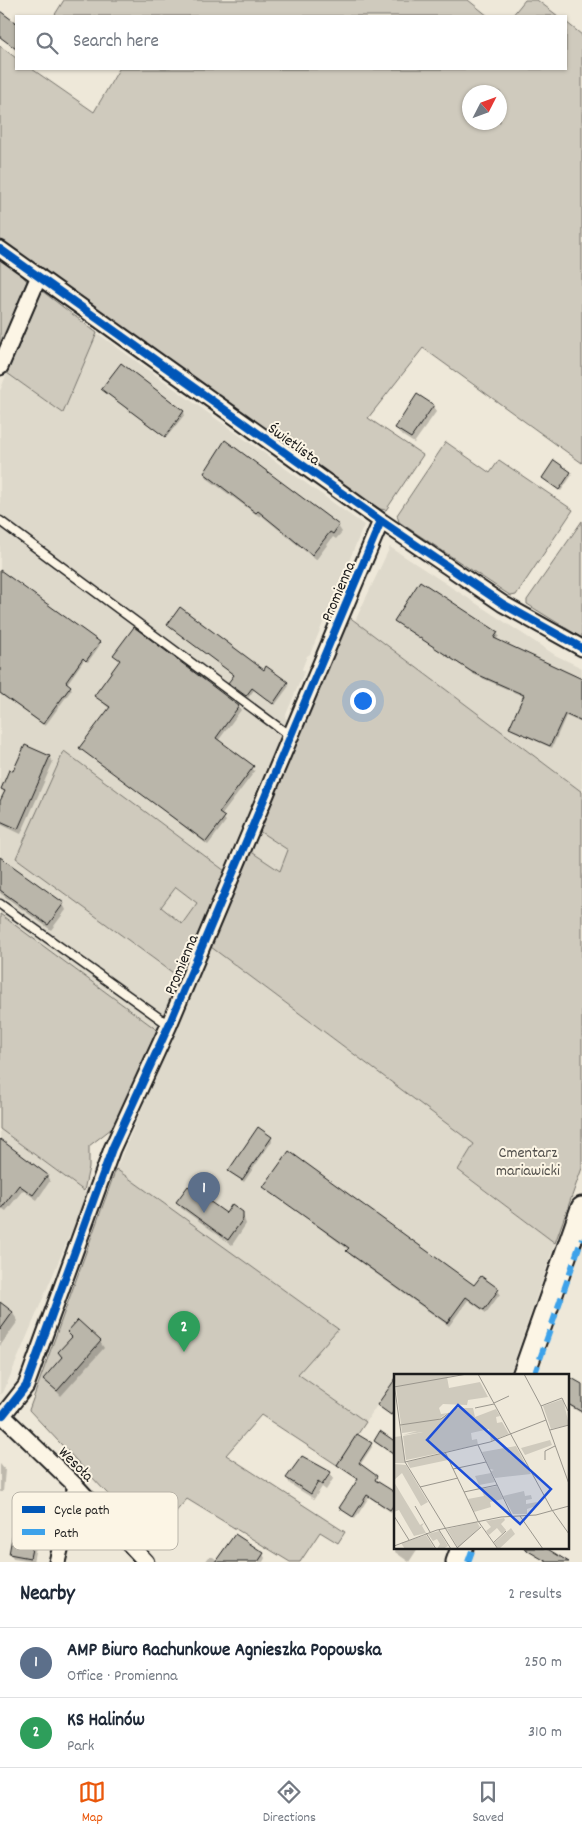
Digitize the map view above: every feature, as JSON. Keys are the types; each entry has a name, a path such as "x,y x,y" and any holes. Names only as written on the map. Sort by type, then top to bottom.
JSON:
{"street":[{"name":"Świetlista","path":"0,249 381,521 503,604 582,648"},
{"path":"0,367 39,276"},
{"name":"Promienna","path":"1,1414 26,1386 112,1149 169,1025 381,521"},
{"path":"524,1374 582,1208"},
{"name":"Wesoła","path":"1,1414 82,1492"},
{"path":"74,1492 76,1486"},
{"name":"Wesoła","path":"135,1550 146,1562"},
{"path":"457,1562 461,1550"}],"lane":[{"path":"0,521 290,736"},
{"path":"0,904 169,1025"}],"shaded area":[{"path":"97,333 364,525 310,654 307,656 302,669 304,672 285,717 288,721 225,871 64,751 16,858 180,978 157,1030 0,914 0,391 7,373 63,413"},
{"path":"390,547 555,655 582,668 582,792 355,621"},
{"path":"259,831 288,850 280,871 250,851"},
{"path":"176,887 197,903 182,924 161,907"},
{"path":"211,947 474,1144 458,1171 555,1243 510,1374 394,1374 394,1382 366,1422 298,1374 337,1329 116,1169"},
{"path":"0,1129 87,1194 3,1393 0,1394"}],"green space":[{"path":"64,0 468,0 487,15 55,15"},
{"path":"525,0 537,0 557,15 513,15"},
{"path":"567,23 582,35 582,463 423,348 368,418 423,455 386,510 380,509 324,473 0,243 0,46 15,57 15,70 33,70 94,112 118,70 567,70"},
{"path":"0,258 15,268 27,281 0,347"},
{"path":"42,291 97,333 63,413 7,373"},
{"path":"446,442 490,473 499,460 573,510 516,595 511,596 399,522 397,515"},
{"path":"582,521 582,638 527,604 527,600"},
{"name":"Cmentarz mariawicki","path":"348,616 582,792 582,1168 555,1243 458,1170 474,1144 211,947 250,851 280,871 288,850 259,831"},
{"path":"64,751 225,871 180,978 16,858","holes":["176,887 197,903 182,924 161,907"]},
{"path":"0,914 157,1030 115,1124 89,1146 89,1167 84,1191 0,1129"},
{"path":"116,1169 338,1329 298,1374 366,1422 337,1465 261,1415 226,1455 345,1532 338,1543 320,1532 300,1562 290,1562 187,1499 178,1509 178,1492 106,1492 29,1410"}],"building":[{"path":"0,11 15,22 15,48 0,37"},
{"path":"121,363 184,411 165,437 101,389"},
{"path":"417,394 434,405 411,438 395,428"},
{"path":"225,440 339,525 333,534 330,532 312,555 258,511 256,513 204,473"},
{"path":"554,460 571,472 559,490 542,478"},
{"path":"0,570 100,642 86,661 83,658 66,682 71,686 43,724 0,693"},
{"path":"420,581 498,632 494,638 582,679 582,722 565,714 550,746 509,728 524,695 472,672 394,621"},
{"path":"180,607 264,670 266,666 288,682 273,704 252,688 246,696 228,683 234,675 167,625"},
{"path":"134,627 239,706 216,738 254,766 219,813 225,817 206,842 79,748 110,707 94,696 120,660 113,655"},
{"path":"25,745 50,756 18,829 0,821 0,801 5,791 1,789 9,770 13,771"},
{"path":"0,857 64,903 48,925 0,890"},
{"path":"258,1127 272,1137 242,1180 228,1171"},
{"path":"0,1139 48,1175 33,1195 19,1185 0,1210"},
{"path":"289,1151 474,1285 481,1276 499,1289 484,1310 466,1297 447,1323 346,1251 349,1248 263,1187"},
{"path":"188,1186 226,1213 232,1204 243,1212 243,1219 228,1240 176,1202"},
{"path":"0,1302 13,1312 0,1330"},
{"path":"78,1320 101,1341 57,1391 43,1379 62,1357 58,1352 72,1337 67,1332"},
{"path":"570,1377 582,1384 582,1412 570,1405"},
{"path":"394,1381 394,1411 391,1415 377,1405"},
{"path":"380,1431 394,1441 394,1455 374,1441"},
{"path":"357,1434 372,1443 359,1463 377,1476 375,1480 394,1492 394,1505 390,1510 367,1495 353,1517 339,1508 358,1479 337,1465"},
{"path":"302,1456 331,1472 322,1485 318,1482 311,1494 286,1478"},
{"path":"235,1534 264,1553 258,1562 215,1562"},
{"path":"12,1538 12,1550 32,1550 30,1558 9,1554"},
{"path":"526,1550 549,1550 569,1562 547,1562"}],"marked path":[{"path":"535,1374 582,1238"},
{"path":"468,1562 472,1550"}],"cycle path":[{"path":"0,249 381,521 503,604 582,648"},
{"path":"3,1415 26,1386 112,1149 169,1025 381,521"}],"place":[{"name":"AMP Biuro Rachunkowe Agnieszka Popowska","path":"204,1213"},
{"name":"KS Halinów","path":"184,1352"}]}
